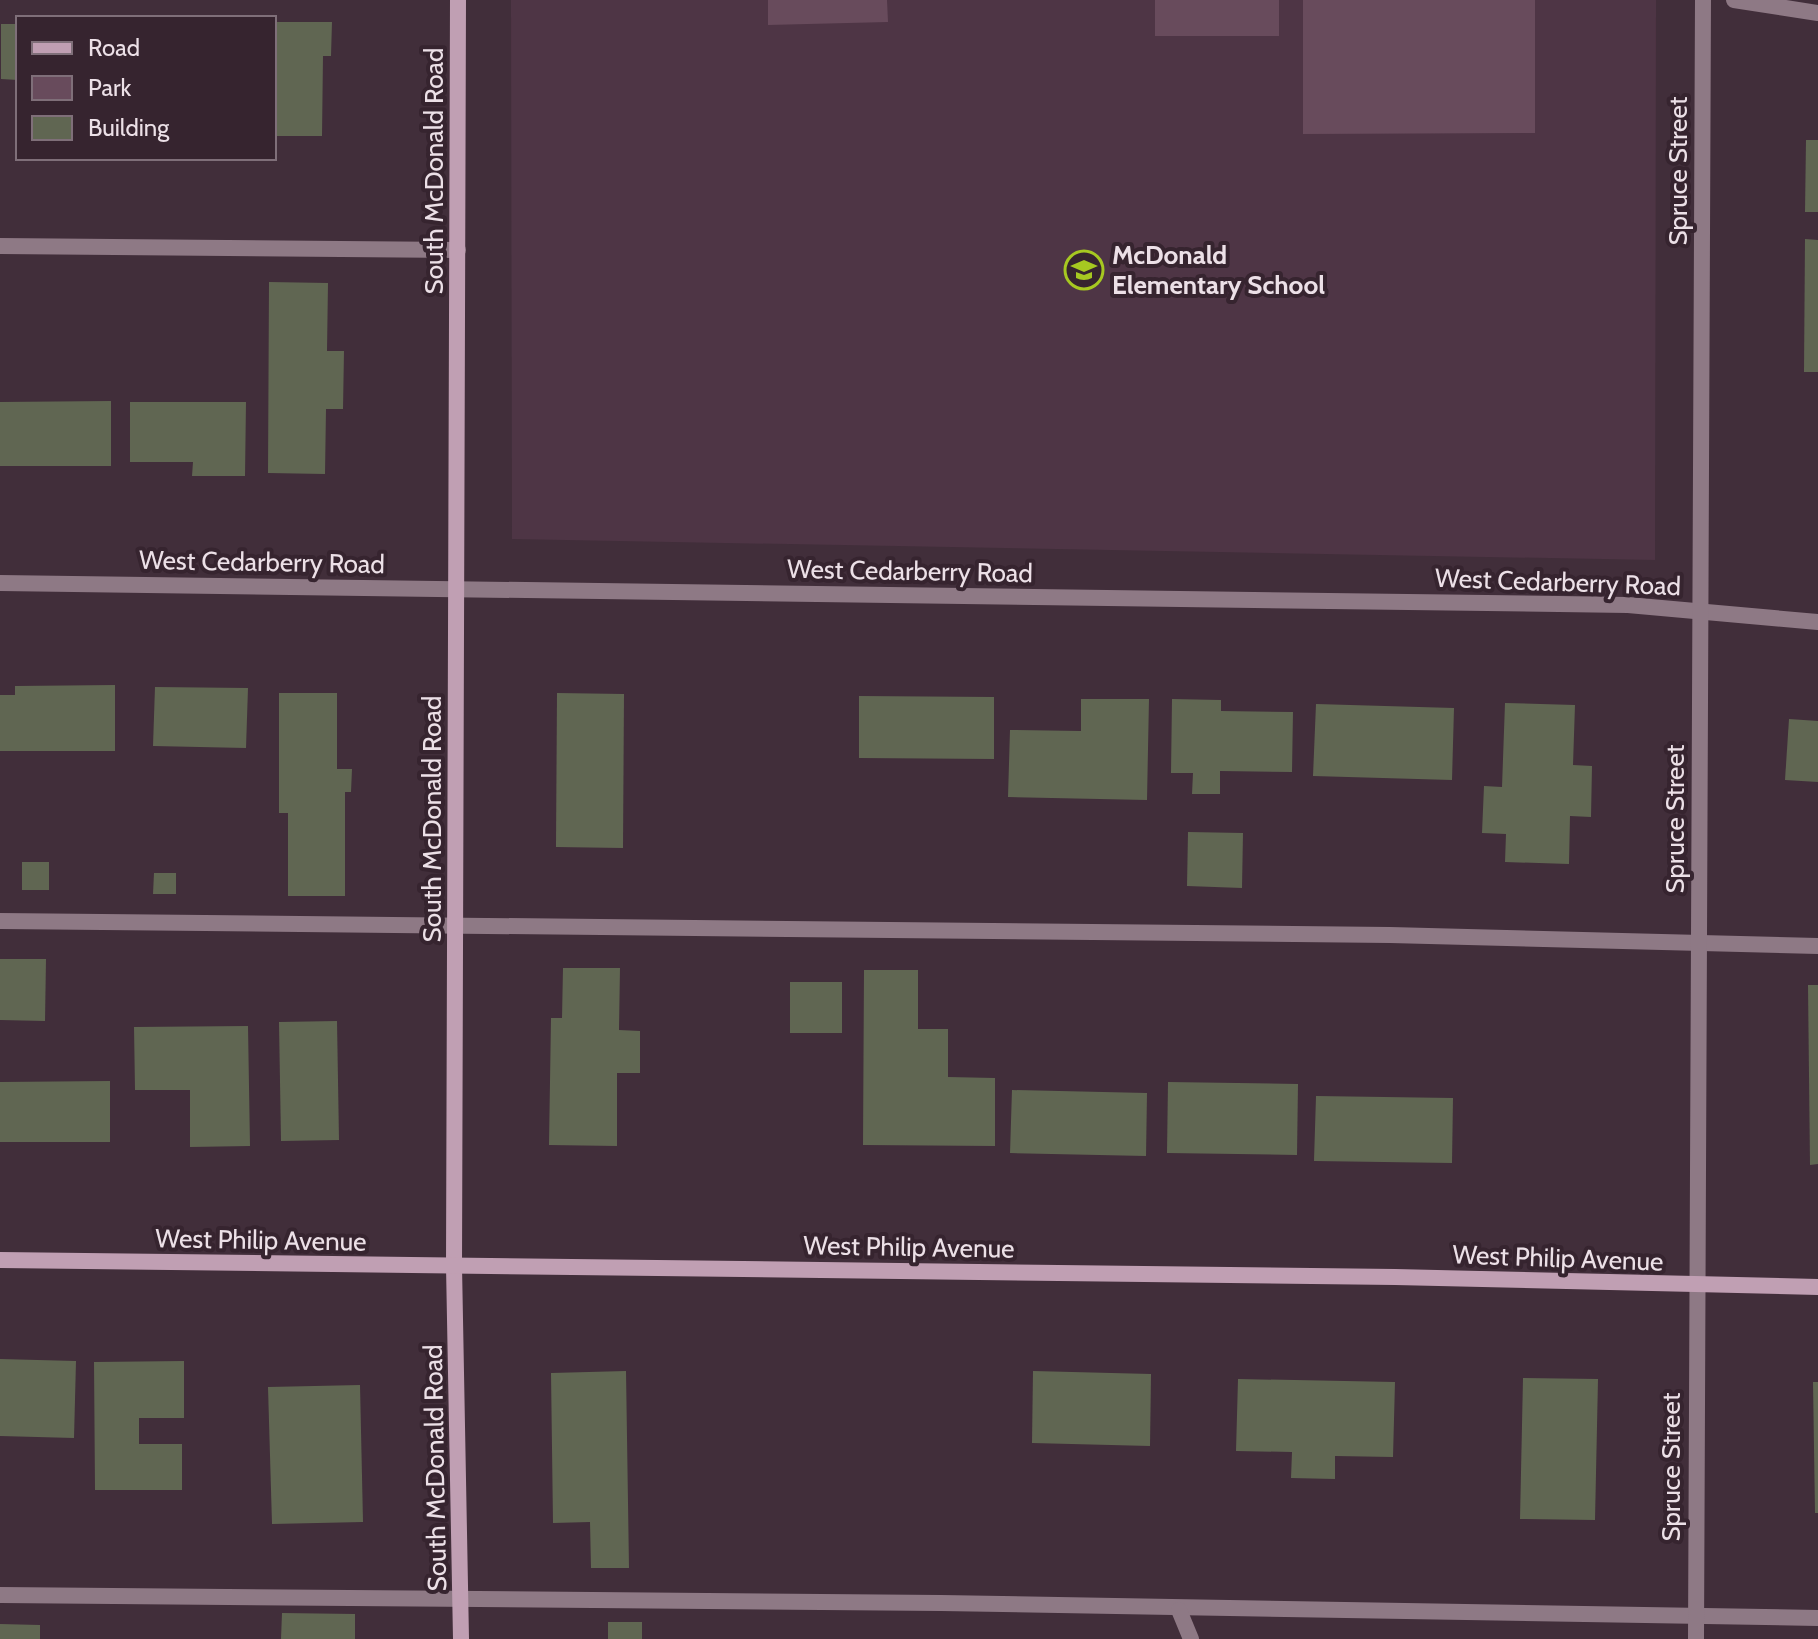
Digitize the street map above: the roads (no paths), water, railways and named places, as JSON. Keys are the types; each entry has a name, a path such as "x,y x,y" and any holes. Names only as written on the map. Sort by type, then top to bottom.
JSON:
{"main road":[{"name":"South McDonald Road","path":"458,0 454,1266 461,1639"},
{"name":"West Philip Avenue","path":"0,1260 1395,1277 1818,1287"}],"street":[{"name":"Spruce Street","path":"1696,1639 1703,0"},
{"path":"1734,0 1818,13"},
{"path":"0,246 458,250"},
{"name":"West Cedarberry Road","path":"0,583 1612,605 1818,622"},
{"path":"0,921 1390,935 1818,946"},
{"path":"0,1595 941,1603 1179,1610 1818,1618"},
{"path":"1179,1610 1191,1639"}],"place":[{"name":"McDonald Elementary School","path":"1084,270"}]}
